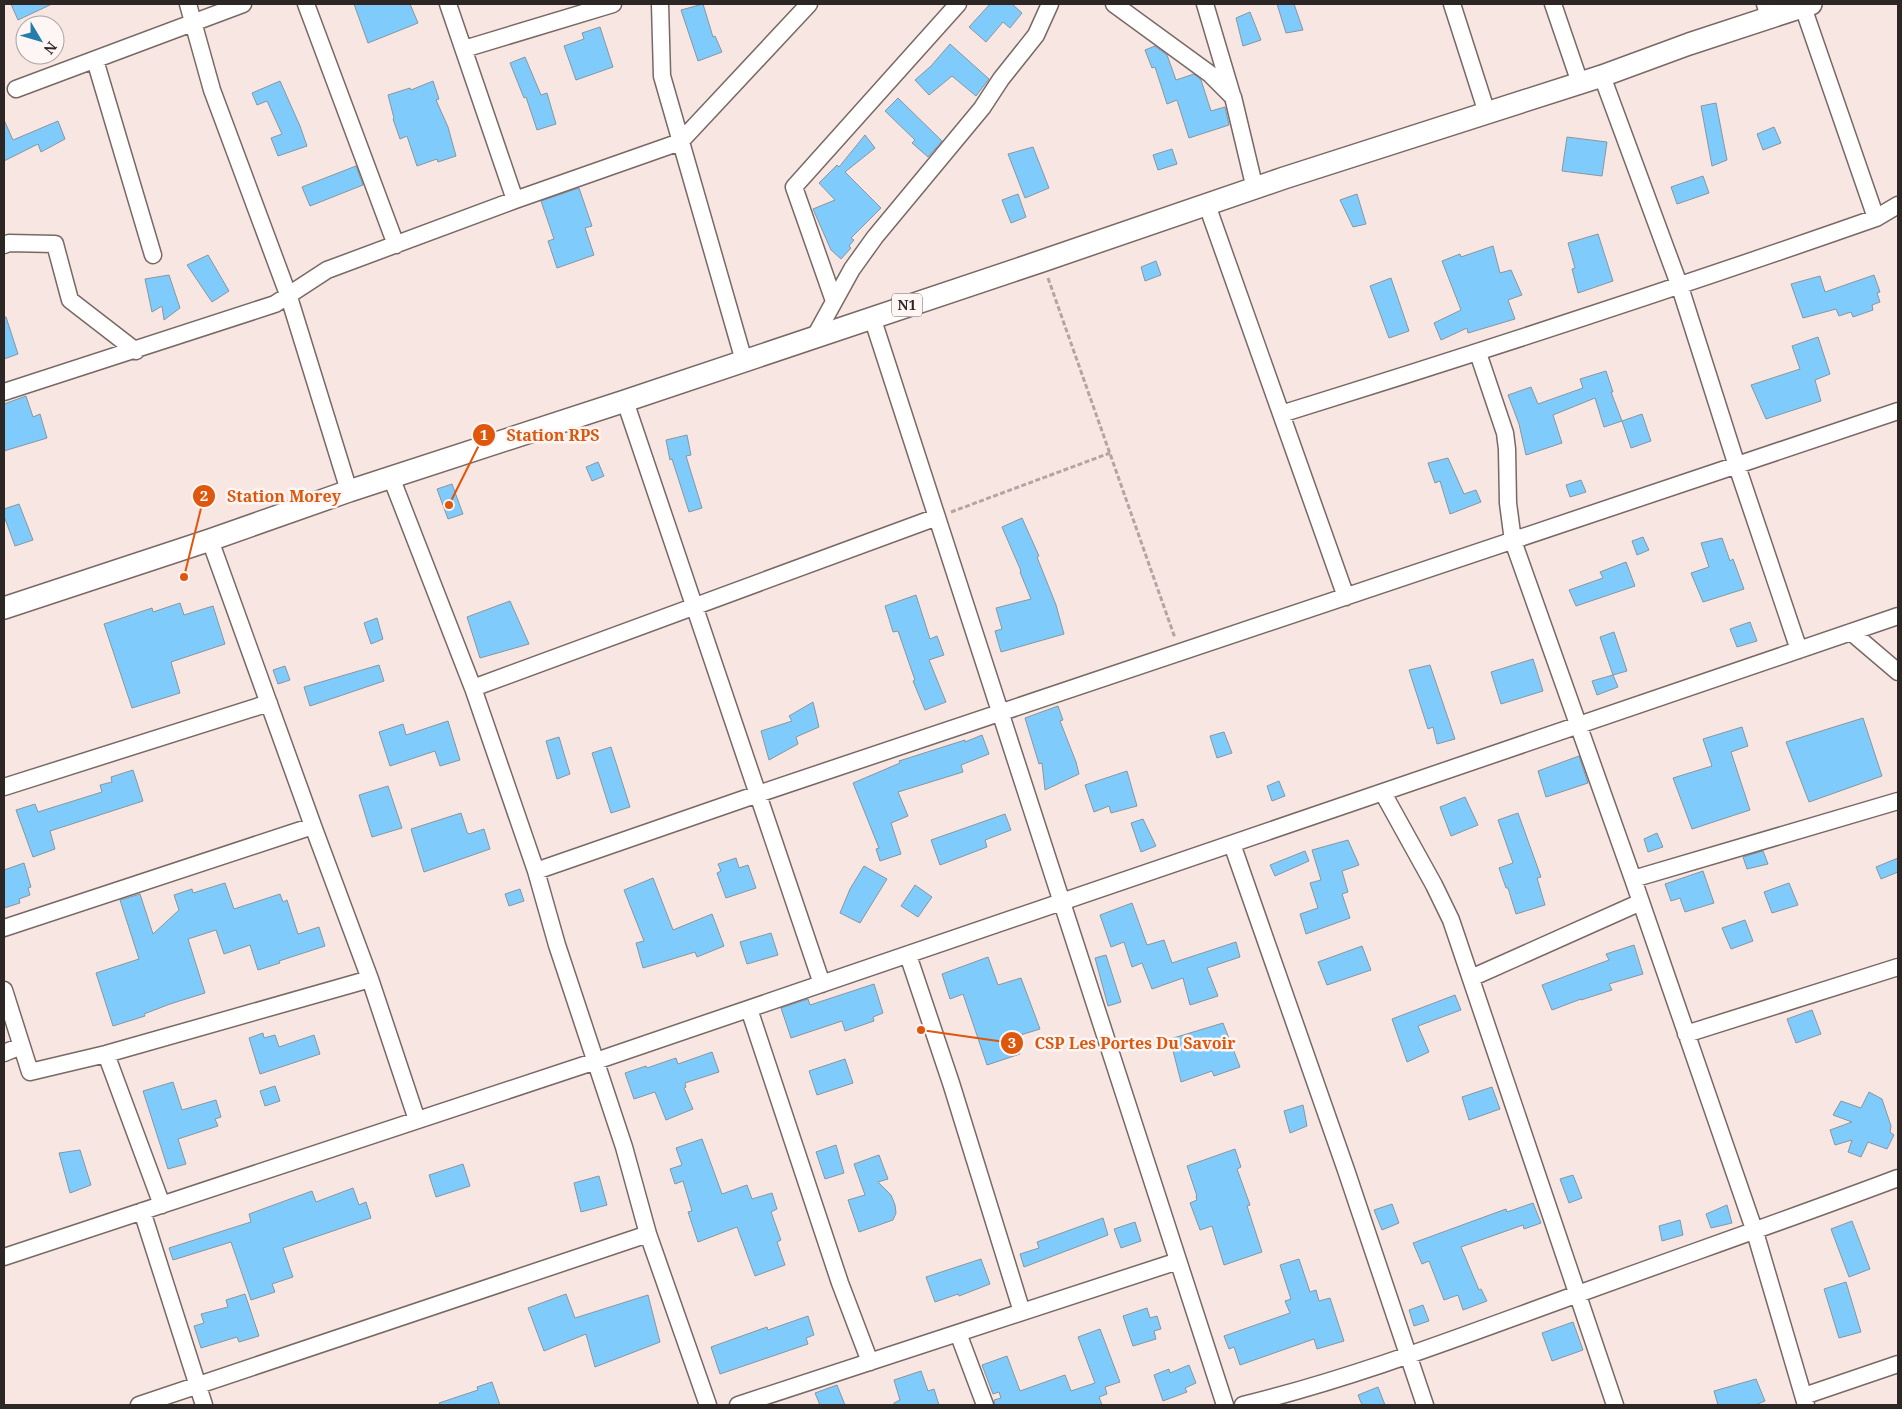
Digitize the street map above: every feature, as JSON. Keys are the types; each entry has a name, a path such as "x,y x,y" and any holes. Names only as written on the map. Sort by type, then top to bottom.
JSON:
{"main road":[{"name":"N1","path":"4,608 1255,189 1602,76 1767,10 1807,5"}],"street":[{"path":"188,4 212,90 289,297 349,491"},
{"path":"16,89 243,4"},
{"path":"306,4 396,245"},
{"path":"448,4 515,200"},
{"path":"464,49 614,4"},
{"path":"660,4 662,76 744,361"},
{"path":"4,392 136,351 275,304 289,297 327,270 515,200 680,142 808,4"},
{"path":"834,301 794,187 958,4"},
{"path":"814,338 852,269 875,237 982,108 1001,79 1036,35 1050,4"},
{"path":"1114,4 1210,74 1233,97"},
{"path":"1206,4 1233,97 1255,189"},
{"path":"1452,4 1487,113"},
{"path":"1553,4 1580,83"},
{"path":"1807,5 1876,218"},
{"path":"95,60 153,255"},
{"path":"1602,76 1680,287 1737,466 1799,650"},
{"path":"1281,414 1478,353 1680,287 1876,218 1898,205"},
{"path":"1207,206 1346,597"},
{"path":"4,245 9,243 55,244 70,300 136,351"},
{"path":"872,317 1225,1405"},
{"path":"1478,353 1505,433 1508,503 1513,541 1633,879 1755,1232 1805,1401 1898,1364"},
{"path":"625,401 822,984"},
{"path":"536,871 758,794 1898,411"},
{"path":"392,477 473,688 536,871 557,945 624,1147 648,1234 708,1405"},
{"path":"473,688 936,517"},
{"path":"210,540 370,979 417,1120"},
{"path":"4,1257 596,1061 1898,616"},
{"path":"1851,632 1898,672"},
{"path":"4,787 269,703"},
{"path":"1382,792 1443,901 1451,920 1615,1405"},
{"path":"1633,879 1898,801"},
{"path":"4,928 313,826"},
{"path":"1232,844 1346,1170 1407,1357 1425,1405"},
{"path":"1471,978 1641,902"},
{"path":"908,955 951,1083 1022,1312"},
{"path":"1686,1034 1898,967"},
{"path":"4,990 30,1072 106,1054 370,979"},
{"path":"749,1008 840,1283 870,1362"},
{"path":"4,1053 21,1046"},
{"path":"106,1054 162,1205"},
{"path":"1244,1405 1298,1392 1407,1357 1577,1294 1755,1232 1898,1178"},
{"path":"142,1211 204,1405"},
{"path":"138,1405 648,1234"},
{"path":"738,1405 1178,1261"},
{"path":"958,1333 985,1405"}],"path":[{"path":"1042,261 1180,652"},
{"path":"936,517 1110,453"}],"building":[{"path":"11,4 52,4 29,15 16,15"},
{"path":"354,4 410,4 418,23 368,43"},
{"path":"703,4 713,37 715,36 722,52 698,61 681,10"},
{"path":"990,4 1012,4 1022,13 1010,28 1003,22 986,42 969,27"},
{"path":"1277,4 1294,4 1303,30 1286,33"},
{"path":"1250,12 1261,40 1243,46 1236,18"},
{"path":"600,27 613,67 576,80 564,46 584,39 582,33"},
{"path":"950,44 989,79 976,96 952,76 929,95 915,80 931,66"},
{"path":"1155,46 1167,55 1176,80 1194,74 1201,80 1211,111 1225,107 1229,125 1189,138 1177,100 1167,104 1155,67 1152,68 1145,50"},
{"path":"525,57 541,95 547,93 556,124 537,130 526,97 524,98 510,63"},
{"path":"280,81 307,146 278,156 271,138 282,134 267,101 257,105 252,93"},
{"path":"433,81 439,99 436,100 448,127 456,156 438,162 437,159 417,166 407,136 400,139 388,95 410,88 411,90"},
{"path":"898,98 942,141 928,157 912,143 915,140 885,111"},
{"path":"1716,103 1727,160 1712,166 1701,106"},
{"path":"4,120 13,140 58,121 65,139 41,152 38,144 4,161"},
{"path":"1774,127 1781,143 1763,150 1757,134"},
{"path":"865,135 875,148 845,172 881,208 851,238 854,240 849,246 851,248 841,259 831,250 813,209 835,200 819,183 837,165 839,167"},
{"path":"1567,137 1607,142 1602,176 1562,171"},
{"path":"1033,147 1049,188 1025,198 1008,154"},
{"path":"1172,149 1177,164 1158,170 1153,155"},
{"path":"356,166 363,185 310,206 302,187"},
{"path":"1703,176 1709,193 1677,204 1671,187"},
{"path":"579,188 592,226 585,228 594,255 557,268 548,241 554,239 541,201"},
{"path":"1018,194 1026,217 1011,223 1002,200"},
{"path":"1357,194 1366,224 1353,227 1340,200"},
{"path":"1598,234 1613,281 1578,293 1572,269 1575,268 1568,243"},
{"path":"1493,246 1500,273 1511,270 1522,295 1508,300 1515,319 1468,333 1467,328 1441,340 1434,323 1461,310 1442,261 1460,254 1461,257"},
{"path":"208,255 229,291 212,302 187,265"},
{"path":"1156,261 1161,275 1145,281 1141,267"},
{"path":"169,275 180,308 164,320 162,306 152,312 145,279"},
{"path":"1874,275 1880,292 1877,293 1880,302 1872,305 1873,310 1853,317 1851,312 1839,316 1836,309 1803,318 1791,284 1820,276 1825,292"},
{"path":"1391,278 1409,331 1389,338 1370,286"},
{"path":"4,317 6,317 18,354 4,359"},
{"path":"1818,337 1830,374 1815,380 1821,401 1766,419 1751,385 1800,369 1792,346"},
{"path":"1606,371 1613,392 1611,392 1622,421 1604,427 1595,398 1553,415 1562,443 1526,455 1519,424 1508,395 1531,387 1538,404 1583,388 1580,379"},
{"path":"26,396 33,417 40,414 47,438 4,451 4,404"},
{"path":"1642,414 1651,441 1631,448 1622,421"},
{"path":"687,435 691,455 686,456 702,508 689,512 672,459 670,460 666,440"},
{"path":"1448,458 1464,494 1476,490 1481,502 1450,514 1440,481 1435,483 1428,463"},
{"path":"598,462 604,476 592,481 586,467"},
{"path":"1581,480 1586,492 1570,497 1566,485"},
{"path":"452,484 463,514 448,519 437,489"},
{"path":"19,504 33,540 15,546 4,516 4,509"},
{"path":"1022,518 1039,556 1037,557 1056,605 1064,634 1001,652 995,631 1002,629 996,608 1031,599 1002,527"},
{"path":"1643,537 1649,550 1637,555 1632,541"},
{"path":"1722,538 1730,561 1733,559 1744,589 1703,602 1691,573 1709,567 1701,543"},
{"path":"1626,562 1635,586 1576,606 1569,590 1603,578 1600,572"},
{"path":"916,595 930,639 937,636 944,655 929,660 946,702 925,710 913,681 915,680 898,631 893,632 885,606"},
{"path":"510,601 529,644 480,658 467,617"},
{"path":"180,603 184,615 213,606 225,644 171,662 180,693 132,708 104,624 152,608 153,612"},
{"path":"377,618 383,639 371,644 364,623"},
{"path":"1750,622 1757,641 1737,647 1730,629"},
{"path":"1614,632 1627,671 1613,675 1600,637"},
{"path":"1533,659 1543,691 1501,704 1491,672"},
{"path":"379,665 384,681 310,706 304,687"},
{"path":"1430,665 1455,739 1437,744 1433,727 1428,729 1409,670"},
{"path":"285,666 290,680 278,684 273,670"},
{"path":"1613,675 1618,687 1597,695 1592,681"},
{"path":"813,702 819,727 796,737 798,744 769,760 761,731 792,721 789,716"},
{"path":"1058,706 1063,720 1060,721 1079,774 1045,790 1042,763 1039,764 1025,718"},
{"path":"1863,718 1882,776 1809,802 1786,742"},
{"path":"448,721 460,760 440,766 435,751 390,766 379,732 403,724 406,735"},
{"path":"1742,727 1748,746 1731,752 1750,810 1692,829 1673,778 1712,766 1703,739"},
{"path":"1224,732 1232,753 1217,758 1210,736"},
{"path":"982,735 989,754 961,765 963,772 898,792 908,816 891,823 901,854 880,861 876,849 879,848 853,783 900,763 899,761 965,740 965,742"},
{"path":"559,737 570,774 557,779 546,741"},
{"path":"611,747 630,807 611,813 592,753"},
{"path":"1579,756 1588,783 1546,797 1538,771"},
{"path":"133,770 143,801 50,831 55,849 33,857 16,810 35,804 38,812 102,792 100,785 112,782 111,777"},
{"path":"1127,771 1137,806 1111,813 1109,806 1094,812 1085,785"},
{"path":"1279,781 1285,796 1272,801 1267,786"},
{"path":"388,786 402,828 372,837 359,795"},
{"path":"1465,797 1478,825 1451,836 1440,807"},
{"path":"461,813 469,834 484,829 490,849 424,872 411,829"},
{"path":"1518,813 1541,877 1537,878 1545,905 1516,914 1508,888 1506,888 1499,868 1513,863 1498,820"},
{"path":"1005,814 1011,830 985,840 987,847 940,865 931,840"},
{"path":"1143,819 1156,846 1141,852 1131,823"},
{"path":"1657,833 1663,847 1648,852 1644,839"},
{"path":"1348,840 1359,865 1342,871 1348,892 1342,894 1350,918 1306,934 1300,914 1318,908 1310,883 1321,880 1312,850"},
{"path":"1305,851 1309,861 1275,876 1270,865"},
{"path":"1763,851 1768,864 1747,869 1743,857"},
{"path":"736,858 739,868 748,865 756,888 726,898 717,873 721,871 718,864"},
{"path":"1898,858 1898,872 1881,879 1876,867"},
{"path":"24,863 31,887 28,888 30,895 19,899 20,903 4,908 4,870"},
{"path":"864,866 887,879 860,923 840,913 850,889"},
{"path":"1703,871 1714,903 1685,912 1680,898 1671,901 1665,884"},
{"path":"653,878 673,930 712,914 724,946 697,957 695,952 643,968 636,943 644,941 624,890"},
{"path":"225,883 234,909 280,894 283,902 287,900 298,934 319,927 325,946 258,970 250,945 224,954 216,930 188,939 205,993 113,1026 96,973 139,959 120,900 140,894 153,934 179,910 174,895 192,889 193,893"},
{"path":"1789,883 1798,905 1772,913 1764,892"},
{"path":"915,885 932,897 918,917 901,906"},
{"path":"520,889 524,901 509,906 505,894"},
{"path":"1132,903 1147,945 1164,940 1172,963 1236,942 1240,957 1207,968 1218,996 1190,1005 1183,978 1152,989 1142,963 1132,967 1124,942 1111,947 1100,915"},
{"path":"1745,920 1753,941 1731,949 1722,928"},
{"path":"771,933 778,955 747,964 740,942"},
{"path":"1634,945 1643,974 1609,984 1612,990 1552,1010 1542,985 1609,960 1606,954"},
{"path":"1362,946 1371,970 1327,985 1318,962"},
{"path":"1106,955 1121,1002 1108,1006 1095,958"},
{"path":"988,957 998,985 1021,978 1040,1029 1014,1037 1020,1054 987,1065 963,994 950,999 942,974"},
{"path":"874,984 883,1013 873,1017 874,1021 845,1031 842,1021 791,1038 781,1008 808,999 810,1005"},
{"path":"1455,995 1461,1010 1418,1026 1429,1052 1407,1062 1392,1019"},
{"path":"1812,1010 1821,1034 1796,1043 1787,1019"},
{"path":"1223,1023 1240,1067 1214,1076 1212,1071 1181,1082 1170,1039"},
{"path":"263,1033 264,1038 275,1035 279,1047 314,1035 320,1054 260,1074 249,1038"},
{"path":"712,1052 719,1072 685,1083 686,1087 684,1088 693,1109 666,1120 655,1092 634,1099 625,1073 676,1058 678,1064"},
{"path":"845,1059 853,1083 817,1095 809,1071"},
{"path":"173,1082 182,1110 216,1100 221,1117 215,1119 218,1126 178,1139 186,1164 168,1169 143,1091"},
{"path":"275,1086 280,1101 265,1106 260,1091"},
{"path":"1492,1087 1500,1109 1469,1120 1462,1097"},
{"path":"1869,1092 1882,1099 1891,1126 1890,1132 1894,1135 1887,1149 1868,1142 1861,1157 1848,1152 1852,1140 1835,1145 1830,1130 1852,1122 1833,1115 1841,1101 1861,1108"},
{"path":"1303,1105 1307,1126 1290,1133 1284,1111"},
{"path":"702,1139 722,1194 747,1185 752,1199 772,1193 777,1209 771,1212 781,1240 777,1242 785,1265 755,1276 737,1227 698,1242 688,1212 692,1211 683,1181 675,1184 670,1169 682,1165 676,1148"},
{"path":"836,1145 844,1173 825,1179 816,1152"},
{"path":"1235,1149 1241,1167 1237,1169 1250,1205 1247,1206 1262,1252 1224,1265 1212,1226 1200,1230 1190,1203 1197,1200 1197,1196 1187,1166"},
{"path":"80,1150 91,1185 70,1193 59,1153"},
{"path":"879,1155 888,1179 878,1182 891,1195 896,1213 893,1220 859,1232 848,1200 865,1195 854,1164"},
{"path":"463,1164 470,1186 436,1197 429,1175"},
{"path":"1573,1175 1582,1198 1569,1203 1560,1179"},
{"path":"599,1176 607,1205 581,1212 574,1183"},
{"path":"353,1188 359,1205 366,1202 371,1218 283,1248 293,1277 272,1284 275,1292 251,1300 231,1242 173,1260 169,1248 251,1222 249,1214 312,1191 316,1202"},
{"path":"1533,1203 1541,1223 1524,1229 1523,1225 1461,1247 1479,1290 1481,1289 1487,1301 1463,1310 1458,1295 1444,1300 1429,1261 1422,1264 1413,1243 1506,1209 1507,1212"},
{"path":"1392,1204 1399,1223 1382,1230 1374,1210"},
{"path":"1727,1205 1732,1223 1711,1228 1706,1214"},
{"path":"1103,1218 1108,1235 1024,1267 1020,1254 1039,1248 1037,1242"},
{"path":"1680,1220 1683,1235 1662,1241 1659,1226"},
{"path":"1852,1221 1870,1269 1849,1277 1831,1229"},
{"path":"1135,1222 1141,1241 1121,1248 1114,1229"},
{"path":"981,1259 990,1284 959,1296 958,1294 935,1302 926,1277"},
{"path":"1299,1259 1310,1292 1316,1290 1319,1301 1330,1298 1344,1341 1317,1349 1314,1339 1240,1365 1234,1347 1229,1349 1224,1336 1290,1313 1285,1301 1291,1299 1280,1265"},
{"path":"1846,1282 1861,1332 1839,1338 1824,1289"},
{"path":"245,1294 259,1336 239,1342 237,1337 201,1348 194,1326 204,1323 201,1314 228,1307 226,1300"},
{"path":"566,1294 575,1318 648,1295 660,1342 595,1367 586,1334 544,1351 528,1308"},
{"path":"1423,1305 1429,1321 1414,1326 1409,1310"},
{"path":"1147,1308 1150,1318 1157,1316 1161,1329 1154,1331 1156,1339 1133,1346 1123,1316"},
{"path":"808,1316 814,1335 806,1338 808,1344 720,1374 711,1347 767,1327 768,1330"},
{"path":"1573,1322 1583,1350 1552,1361 1542,1333"},
{"path":"1100,1329 1120,1382 1105,1387 1107,1394 1099,1397 1102,1405 995,1405 994,1400 1001,1398 999,1392 993,1394 982,1365 1007,1356 1020,1391 1065,1375 1071,1391 1095,1383 1078,1337"},
{"path":"1189,1365 1196,1383 1185,1388 1187,1392 1163,1401 1154,1375 1169,1369 1170,1373"},
{"path":"921,1371 928,1391 934,1389 939,1405 894,1405 894,1403 900,1400 894,1380"},
{"path":"1756,1379 1765,1401 1755,1405 1718,1405 1714,1391"},
{"path":"492,1382 500,1405 440,1405 439,1403 478,1390 477,1387"},
{"path":"837,1385 845,1405 820,1405 815,1393"},
{"path":"1378,1387 1385,1405 1362,1405 1358,1395"}],"place":[{"name":"Station RPS","path":"449,505"},
{"name":"Station Morey","path":"184,577"},
{"name":"CSP Les Portes Du Savoir","path":"921,1030"}]}
